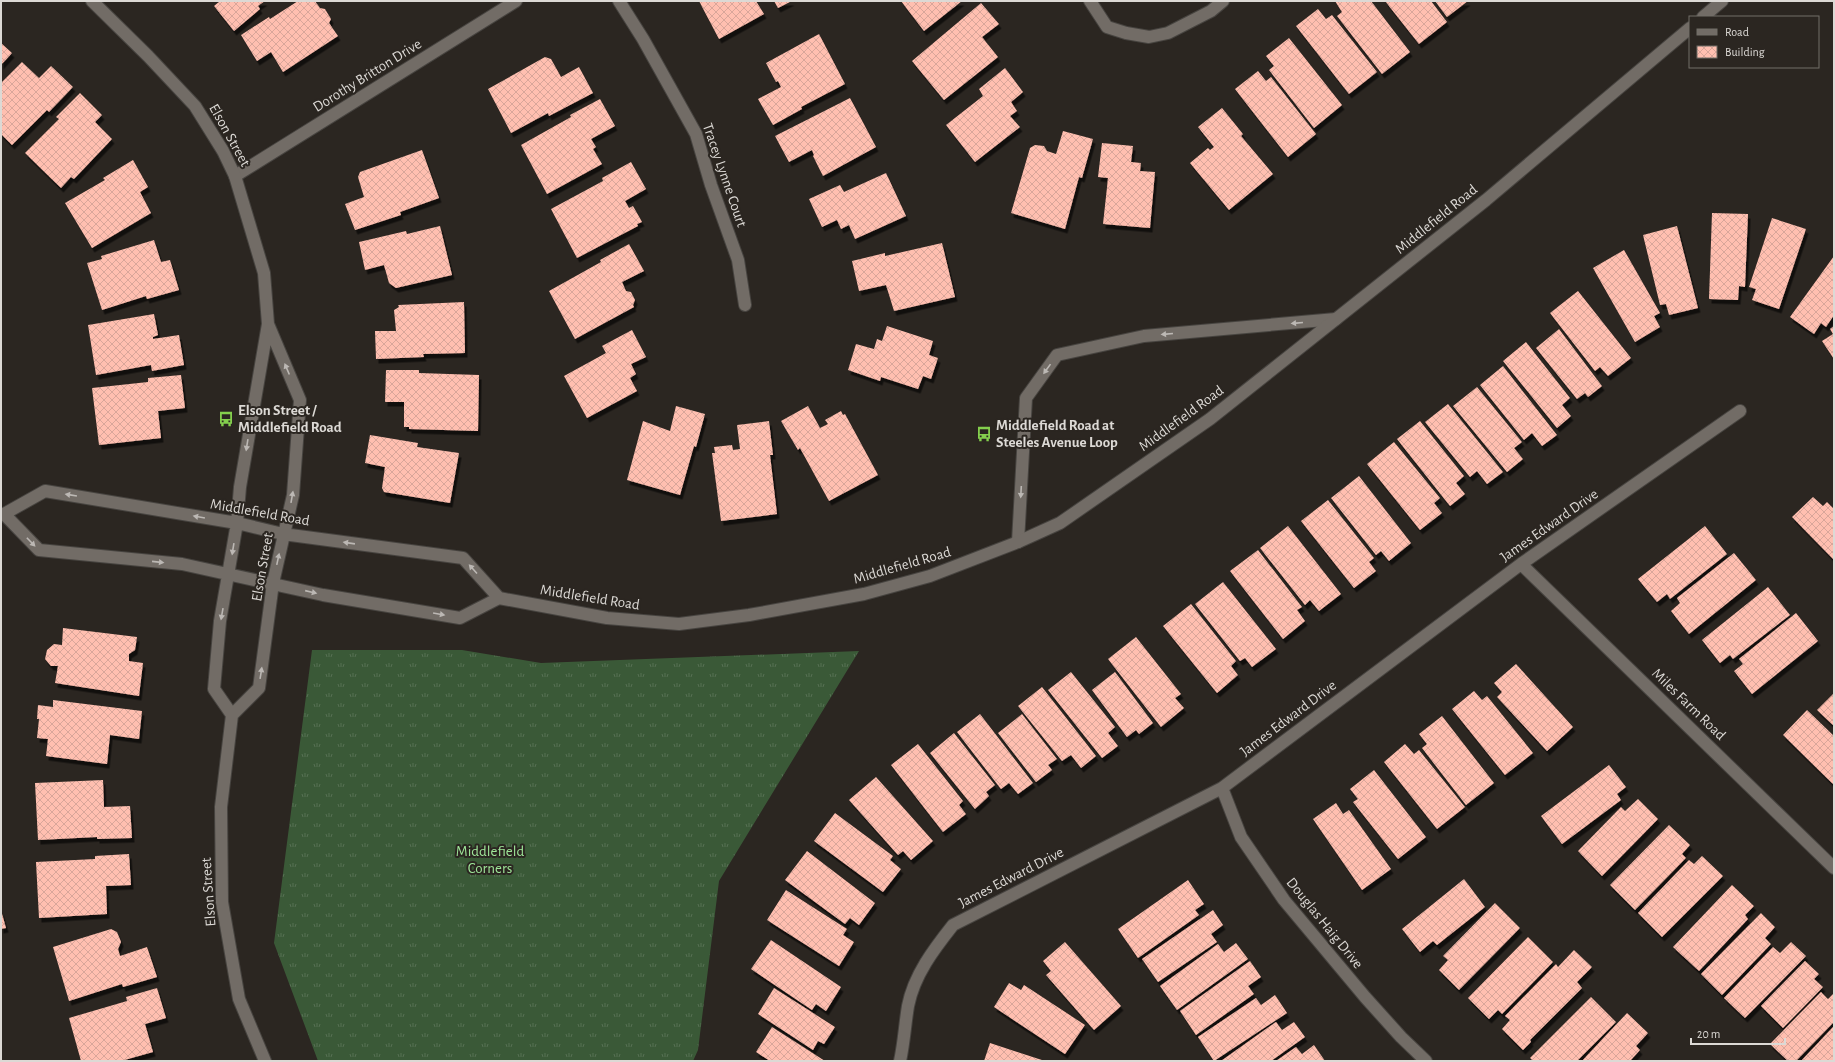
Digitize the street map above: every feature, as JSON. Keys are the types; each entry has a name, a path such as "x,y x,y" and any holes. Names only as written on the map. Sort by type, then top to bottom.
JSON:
{"street":[{"name":"Elson Street","path":"92,1 148,56 195,106 223,151 236,176 264,273 268,324 240,488 237,523 229,575 220,621 214,689 232,715"},
{"name":"Dorothy Britton Drive","path":"236,176 516,1"},
{"name":"Tracey Lynne Court","path":"619,1 643,39 696,134 711,185 738,260 745,305"},
{"path":"1090,1 1107,27 1126,33 1149,37 1168,33 1211,11 1224,1"},
{"path":"1704,16 1722,1"},
{"name":"Middlefield Road","path":"499,598 460,618 323,594 182,564 39,550 3,514 46,491 237,523 284,534 463,558 499,598 607,618 679,624 749,615 864,594 930,576 1018,542 1060,523 1210,419 1486,200 1689,29"},
{"path":"1018,542 1026,398 1057,355 1144,336 1336,319"},
{"name":"Elson Street","path":"265,1061 239,999 222,902 221,808 232,715 259,688 273,583 293,495 300,400 268,324"},
{"name":"James Edward Drive","path":"900,1061 908,1005 917,980 933,950 953,925 1222,788 1521,564 1740,411"},
{"name":"Miles Farm Road","path":"1521,564 1834,868"},
{"name":"Douglas Haig Drive","path":"1222,788 1242,837 1284,900 1364,997 1401,1037 1426,1061"}],"green space":[{"name":"Middlefield Corners","path":"312,650 462,650 541,663 859,651 719,881 698,1050 693,1061 318,1061 274,943"}],"building":[{"path":"220,1 265,1 258,6 260,9 234,31 214,6"},
{"path":"298,1 315,1 320,8 325,9 331,19 329,23 338,36 283,72 271,52 257,61 241,35"},
{"path":"699,1 756,1 764,14 719,39"},
{"path":"774,1 792,1 778,8"},
{"path":"901,1 962,1 924,31"},
{"path":"1335,1 1371,1 1410,52 1382,74 1337,16 1342,12"},
{"path":"1385,1 1431,1 1447,22 1419,44"},
{"path":"1435,1 1468,1 1447,17"},
{"path":"981,3 999,24 982,37 998,57 944,100 912,61"},
{"path":"1318,9 1326,19 1332,15 1377,72 1349,94 1296,26"},
{"path":"819,34 845,84 801,107 802,109 773,125 758,99 781,87 778,81 776,82 766,63"},
{"path":"1289,38 1342,105 1314,128 1269,70 1274,66 1266,56"},
{"path":"1,43 12,53 1,65"},
{"path":"545,57 551,59 561,77 579,67 593,93 549,116 548,113 511,133 488,89"},
{"path":"22,62 39,78 51,66 73,87 49,112 47,110 12,145 1,134 1,83"},
{"path":"1005,68 1023,92 1011,102 1017,111 1010,116 1020,127 975,162 946,125 983,96 979,89"},
{"path":"1258,71 1266,81 1271,77 1316,134 1288,157 1235,89"},
{"path":"80,93 102,115 95,122 112,139 74,179 71,177 61,188 25,153 59,119 56,117"},
{"path":"850,98 876,147 823,176 813,156 812,150 789,162 775,136"},
{"path":"600,99 615,126 591,139 596,147 593,149 602,164 547,194 521,145 571,117 570,115"},
{"path":"1222,108 1243,134 1241,136 1273,174 1229,210 1190,163 1208,148 1210,150 1214,147 1198,127"},
{"path":"1063,131 1093,139 1082,178 1079,177 1065,229 1011,213 1030,148 1035,145 1044,146 1047,151 1056,154"},
{"path":"1102,143 1133,146 1131,162 1141,163 1140,171 1155,172 1150,228 1103,224 1108,178 1098,177"},
{"path":"422,150 439,198 400,212 401,215 355,230 345,204 364,197 358,177 360,172"},
{"path":"133,160 148,187 140,192 151,213 92,248 65,203 105,180 103,178"},
{"path":"631,162 646,189 625,201 629,208 633,206 642,222 637,224 638,226 577,258 551,209 603,181 602,178"},
{"path":"886,173 906,216 855,239 849,225 841,229 837,220 822,227 809,199 840,185 844,192"},
{"path":"1712,213 1748,214 1745,287 1739,286 1738,300 1709,299"},
{"path":"1772,218 1806,229 1779,309 1752,300 1756,289 1749,287"},
{"path":"440,226 452,275 396,288 389,283 384,265 365,270 359,242 406,231 407,234"},
{"path":"1677,226 1698,308 1669,315 1666,304 1660,305 1643,235"},
{"path":"154,240 161,262 170,260 179,290 147,299 146,296 102,310 87,263 102,259 101,256"},
{"path":"942,243 955,297 894,311 886,285 859,291 852,261 885,253 885,256"},
{"path":"629,244 644,271 622,282 626,291 631,292 635,300 633,305 634,307 575,339 549,291 601,262 600,260"},
{"path":"1624,250 1660,313 1654,316 1660,327 1635,342 1593,268"},
{"path":"1834,256 1834,315 1826,327 1821,323 1814,334 1790,317"},
{"path":"1578,291 1631,358 1608,376 1600,367 1595,371 1550,313"},
{"path":"464,302 465,353 423,354 424,357 376,359 375,331 396,331 394,310 399,307 398,305"},
{"path":"154,314 158,335 153,337 153,339 179,335 184,365 152,371 151,365 96,375 88,325"},
{"path":"887,326 933,341 929,355 938,358 931,379 923,376 918,389 881,377 880,381 848,370 856,344 874,349 877,339 882,341"},
{"path":"1834,326 1834,359 1822,341 1833,334 1830,329"},
{"path":"1559,329 1602,386 1588,397 1585,393 1577,399 1536,348"},
{"path":"632,330 646,357 631,364 636,374 630,378 637,391 587,418 564,376 606,353 602,346"},
{"path":"1526,342 1570,398 1562,405 1571,416 1557,428 1503,361"},
{"path":"1503,366 1557,435 1542,446 1532,433 1524,440 1480,385"},
{"path":"386,370 419,370 419,373 479,375 478,431 409,429 409,427 404,427 404,402 385,402"},
{"path":"181,375 185,408 158,411 161,438 99,445 92,388 148,382 148,378"},
{"path":"1477,387 1522,442 1514,448 1523,459 1507,472 1453,406"},
{"path":"1448,404 1503,472 1487,484 1477,471 1470,477 1425,422"},
{"path":"676,406 705,414 680,495 627,480 643,421 670,431"},
{"path":"808,406 820,428 828,424 825,420 841,411 843,415 845,414 878,475 829,501 800,448 798,450 781,421"},
{"path":"769,421 773,455 770,455 777,514 721,521 712,453 715,453 714,447 732,445 733,450 740,449 737,425"},
{"path":"1420,421 1464,476 1456,483 1465,494 1450,506 1397,439"},
{"path":"370,435 418,443 417,447 459,453 450,503 384,492 382,488 385,467 365,463"},
{"path":"1394,442 1440,498 1434,503 1442,513 1420,530 1367,464"},
{"path":"1359,476 1411,543 1389,561 1381,551 1376,555 1331,498"},
{"path":"1813,497 1823,506 1827,502 1834,509 1834,560 1792,517"},
{"path":"1328,500 1374,558 1369,562 1376,571 1354,588 1301,521"},
{"path":"1288,526 1341,594 1319,611 1310,600 1305,605 1260,548"},
{"path":"1705,526 1727,554 1670,599 1667,594 1657,602 1638,579"},
{"path":"1258,550 1302,607 1297,610 1305,621 1283,639 1230,571"},
{"path":"1734,553 1756,580 1689,634 1671,611 1680,603 1677,598"},
{"path":"1223,582 1276,649 1252,667 1245,658 1240,661 1195,604"},
{"path":"1768,587 1790,615 1733,659 1730,655 1720,663 1702,640"},
{"path":"1191,604 1236,661 1231,666 1238,675 1217,693 1163,626"},
{"path":"1796,613 1818,641 1752,694 1734,671 1743,664 1739,659"},
{"path":"63,628 137,637 135,650 129,654 129,661 143,663 139,696 55,683 58,666 51,666 45,659 47,650 54,644 62,645"},
{"path":"1136,637 1181,694 1175,698 1184,708 1161,727 1108,659"},
{"path":"1516,664 1573,727 1547,751 1497,697 1502,692 1494,683"},
{"path":"1071,672 1115,727 1108,733 1118,746 1102,758 1048,690"},
{"path":"1115,672 1153,723 1139,734 1136,730 1127,737 1092,690"},
{"path":"1042,687 1096,756 1081,768 1071,755 1062,761 1018,706"},
{"path":"1474,691 1482,700 1487,696 1533,753 1505,775 1452,709"},
{"path":"1834,693 1834,726 1817,710"},
{"path":"53,700 142,711 139,739 110,735 107,764 46,756 48,739 37,738 39,719 37,719 38,705 53,707"},
{"path":"1807,710 1834,736 1834,785 1783,735"},
{"path":"980,714 1033,783 1018,794 1009,783 1001,789 957,732"},
{"path":"1022,714 1057,759 1048,765 1052,770 1036,782 998,733"},
{"path":"1442,716 1494,783 1466,805 1422,748 1427,744 1419,734"},
{"path":"954,733 995,785 986,792 989,796 975,809 930,753"},
{"path":"918,744 963,801 959,805 966,814 943,832 891,765"},
{"path":"1405,744 1414,754 1419,750 1465,807 1437,829 1384,762"},
{"path":"1609,765 1626,787 1617,794 1621,800 1562,844 1541,816"},
{"path":"1374,770 1426,837 1398,859 1353,802 1358,799 1350,789"},
{"path":"876,777 933,841 911,860 903,851 898,855 849,800"},
{"path":"103,780 104,807 130,806 132,838 97,839 97,837 38,840 35,783"},
{"path":"1638,799 1658,819 1602,876 1578,851 1621,807 1625,811"},
{"path":"1336,803 1343,814 1349,810 1391,869 1362,890 1313,819"},
{"path":"835,813 893,856 890,860 901,869 883,892 814,841"},
{"path":"1669,825 1690,845 1682,854 1686,858 1635,910 1610,885"},
{"path":"807,851 875,903 859,925 850,918 845,924 785,880"},
{"path":"129,854 131,885 106,886 107,914 39,918 36,862 95,859 95,856"},
{"path":"1702,856 1723,876 1662,937 1638,913 1689,860 1694,864"},
{"path":"1464,879 1485,907 1437,945 1433,941 1420,952 1402,929"},
{"path":"1188,880 1204,904 1195,910 1199,915 1138,958 1118,929"},
{"path":"1732,885 1754,906 1745,915 1748,919 1699,971 1673,947"},
{"path":"786,890 847,929 843,935 854,942 839,966 767,920"},
{"path":"1495,903 1520,928 1459,990 1439,970 1448,960 1443,956"},
{"path":"1,910 6,928 1,929"},
{"path":"1213,910 1223,925 1211,934 1217,942 1158,982 1142,959"},
{"path":"1761,913 1775,927 1765,938 1771,944 1722,995 1701,974"},
{"path":"111,929 117,932 121,942 118,949 120,956 147,947 157,977 123,987 122,984 69,1001 53,947"},
{"path":"1528,937 1553,962 1502,1014 1498,1010 1489,1019 1468,998"},
{"path":"771,940 841,987 826,1011 816,1004 812,1010 751,969"},
{"path":"1065,942 1121,1006 1094,1030 1046,975 1051,971 1043,961"},
{"path":"1791,942 1806,956 1745,1018 1724,998 1773,947 1780,953"},
{"path":"1236,943 1248,959 1177,1010 1160,986 1218,944 1224,952"},
{"path":"1574,950 1592,967 1577,982 1582,988 1530,1040 1531,1042 1523,1050 1502,1029 1510,1020 1505,1016 1556,964 1558,967"},
{"path":"1250,961 1261,977 1248,986 1254,994 1196,1035 1180,1011"},
{"path":"1805,961 1819,974 1814,979 1823,987 1783,1028 1761,1006"},
{"path":"1009,983 1021,990 1024,985 1085,1025 1065,1054 994,1007"},
{"path":"157,988 166,1018 145,1024 153,1052 121,1061 81,1061 69,1018 127,1001 126,997"},
{"path":"774,988 835,1027 824,1044 818,1041 813,1050 758,1014"},
{"path":"1821,992 1828,999 1834,993 1834,1022 1796,1061 1788,1061 1770,1044"},
{"path":"1275,995 1287,1013 1214,1061 1198,1037 1256,998 1261,1005"},
{"path":"1591,997 1616,1022 1577,1061 1533,1061 1530,1058"},
{"path":"1627,1013 1648,1033 1636,1046 1640,1050 1630,1061 1582,1061"},
{"path":"1276,1022 1282,1030 1294,1022 1305,1037 1271,1061 1221,1061"},
{"path":"1834,1026 1834,1061 1801,1061"},
{"path":"772,1027 825,1061 770,1061 756,1052"},
{"path":"990,1043 1045,1061 984,1061"},
{"path":"1314,1045 1325,1061 1276,1061 1296,1047 1302,1054"}],"place":[{"name":"Elson Street / Middlefield Road","path":"226,419"},
{"name":"Middlefield Road at Steeles Avenue Loop","path":"984,434"}]}
